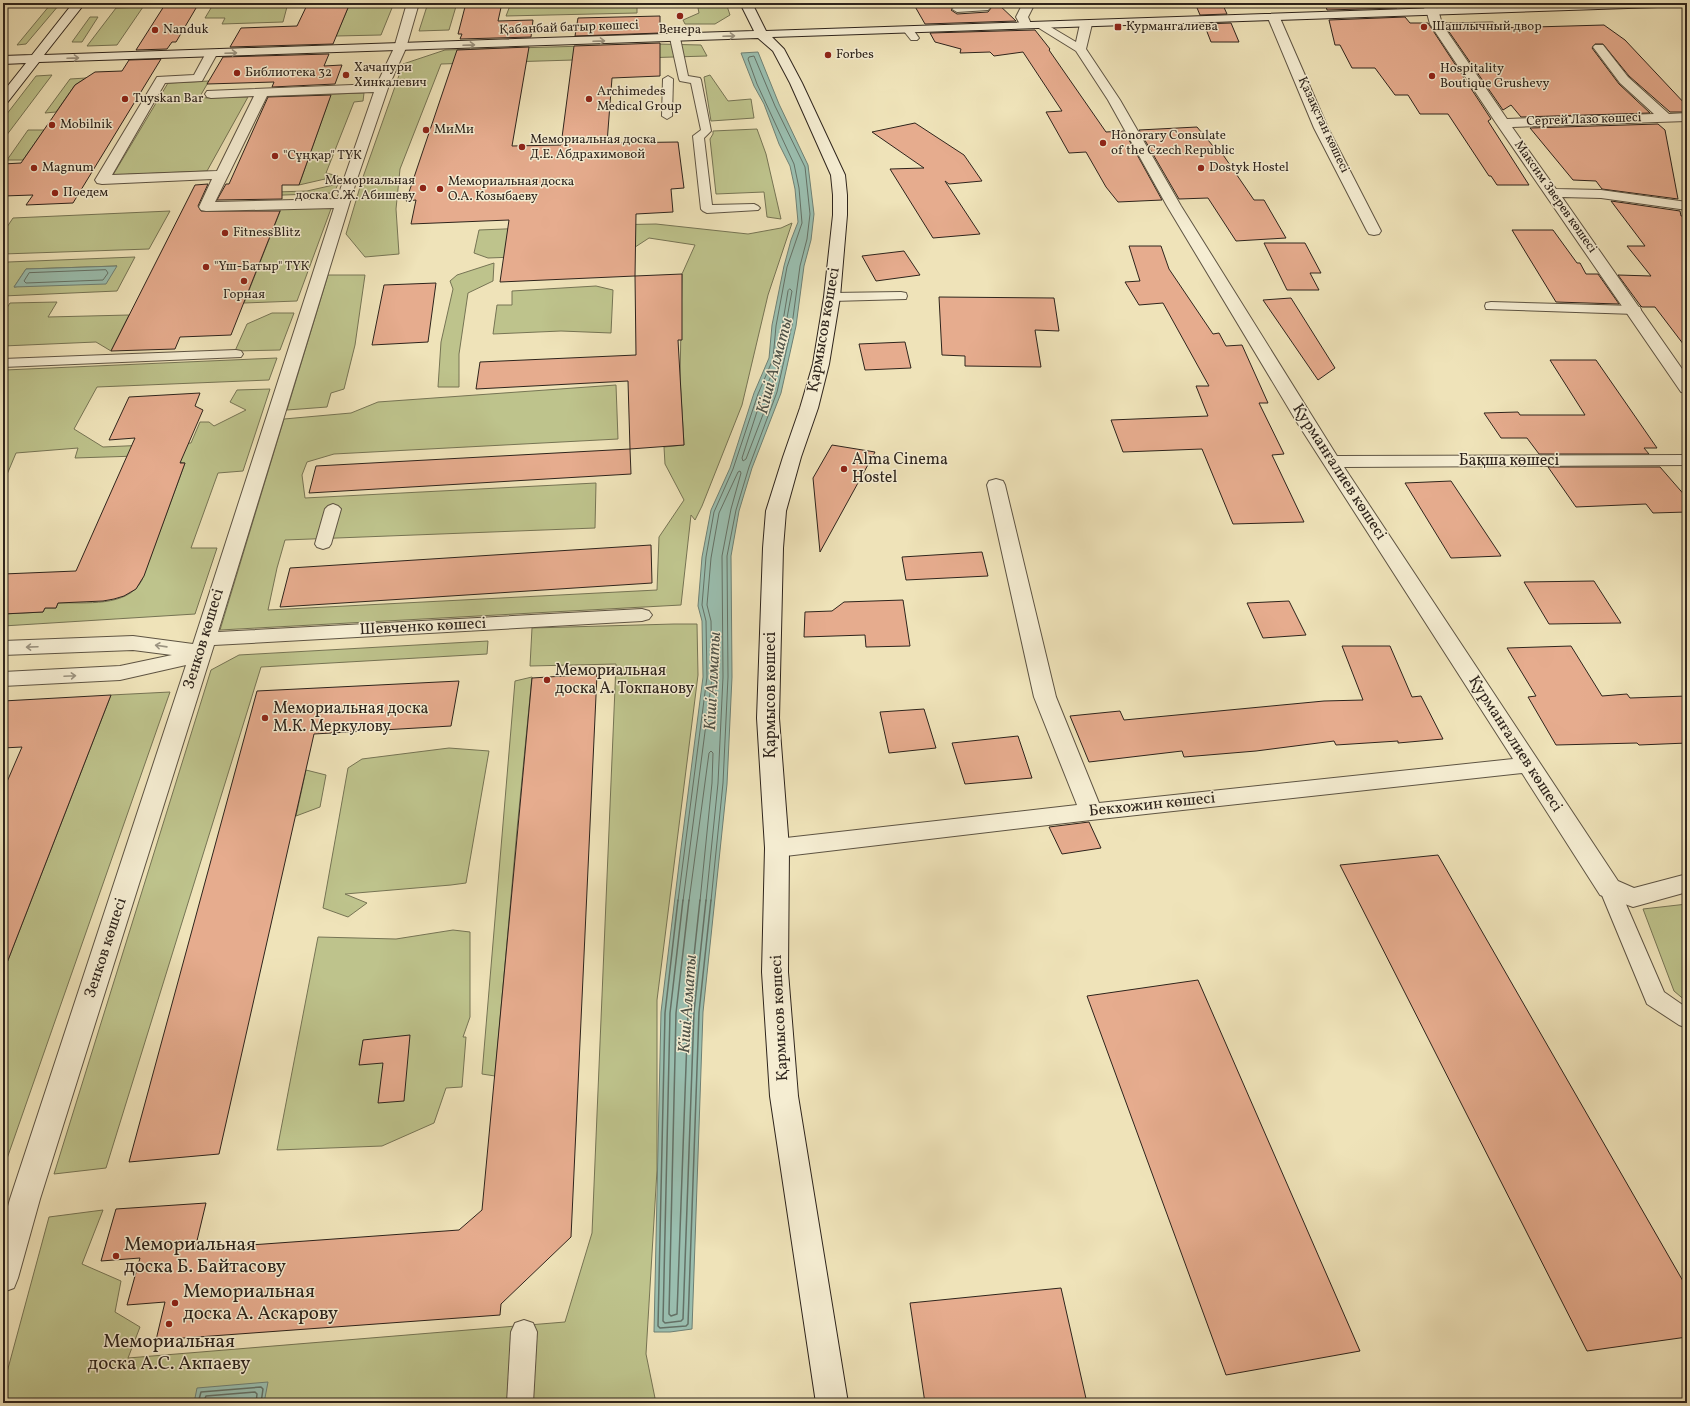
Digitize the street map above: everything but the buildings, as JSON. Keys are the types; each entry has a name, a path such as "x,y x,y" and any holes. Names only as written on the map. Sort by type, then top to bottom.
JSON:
{"street":[{"path":"3,100 79,3"},
{"name":"Зенков көшесі","path":"3,1278 26,1199 342,203 382,88 400,48 414,3"},
{"path":"746,3 762,35"},
{"path":"1026,26 1022,17 1029,3"},
{"name":"Қабанбай батыр көшесі","path":"3,60 762,35 911,34 967,28 1274,18 1430,8 1687,3"},
{"name":"Максим Зверев көшесі","path":"1430,8 1436,24 1502,123 1687,388"},
{"name":"Қазақстан көшесі","path":"1274,18 1321,128 1374,231"},
{"path":"1040,25 1080,49 1086,24"},
{"name":"Қармысов көшесі","path":"762,35 778,49 796,83 838,175 840,216 832,297 821,364 809,408 792,457 776,511 773,548 768,718 778,848 775,972 784,1096 832,1403"},
{"name":"Сергей Лазо көшесі","path":"1599,47 1624,80 1665,117"},
{"name":"Қурманғалиев көшесі","path":"1080,49 1114,100 1213,271 1331,462 1609,888"},
{"path":"210,54 198,78 161,80 102,180 220,175"},
{"path":"211,94 382,88"},
{"path":"262,92 220,175 206,207 342,203"},
{"name":"Сергей Лазо көшесі","path":"1502,123 1687,117"},
{"path":"1551,193 1601,194 1687,206"},
{"name":"Бақша көшесі","path":"1331,462 1687,460"},
{"path":"996,486 1045,697 1091,812"},
{"name":"Шевченко көшесі","path":"3,648 133,642 201,649 642,615"},
{"name":"Шевченко көшесі","path":"3,679 120,673 201,649"},
{"name":"Бекхожин көшесі","path":"778,848 1091,812 1528,765"},
{"path":"1609,888 1633,898 1687,883"}],"lane":[{"path":"956,6 985,8"},
{"path":"956,6 967,28"},
{"path":"675,38 684,79 696,80 706,131 704,134 698,136 707,209 754,208"},
{"path":"667,116 668,79"},
{"path":"832,297 901,296"},
{"path":"1491,306 1634,310"},
{"path":"3,363 236,354"},
{"path":"323,544 333,509"},
{"path":"1609,888 1655,998 1687,1019"},
{"path":"520,1403 524,1332"}],"green space":[{"path":"214,3 288,3 283,22 222,24 225,18 205,18"},
{"path":"350,3 394,3 381,35 336,36"},
{"path":"428,3 457,3 449,30 419,31"},
{"path":"511,3 637,3 637,13 506,16"},
{"path":"697,3 726,3 730,15 715,24 685,24 683,20 699,13"},
{"path":"50,5 59,5 26,44 17,45"},
{"path":"143,7 117,45 87,46 116,8"},
{"path":"90,17 98,17 82,42 72,42"},
{"path":"657,44 701,45 707,56 441,64 400,169 396,209 399,254 365,257 346,234 363,177 403,64 445,50"},
{"path":"52,75 3,140 3,119 36,76"},
{"path":"710,75 728,101 751,99 754,118 711,121 704,77"},
{"path":"86,78 75,85 56,112 45,113 70,79"},
{"path":"209,81 199,98 248,97 207,171 113,175 168,83"},
{"path":"364,93 363,101 354,102 326,173 338,176 299,185 329,100 266,102 271,96"},
{"path":"757,129 766,154 781,219 767,217 764,192 716,194 710,139 713,131"},
{"path":"28,130 44,130 23,160 7,160"},
{"path":"338,184 334,193 235,197 243,193 307,191"},
{"path":"332,206 297,301 244,303 281,209"},
{"path":"170,211 149,249 3,254 3,233 13,218"},
{"path":"792,223 768,295 742,405 695,520 691,515 681,605 220,630 284,419 351,413 378,402 616,385 618,439 334,454 307,462 302,475 305,498 596,483 595,528 285,540 268,610 657,590 659,537 684,500 665,464 664,447 684,445 680,379 682,274 695,245 649,238 626,253 488,258 474,253 479,230 656,224 748,234 781,228"},
{"path":"135,257 117,291 3,296 3,270 8,262","holes":["117,266 14,287 26,269"]},
{"path":"494,263 493,281 468,293 459,354 459,387 438,387 441,342 453,289 450,281 457,275"},
{"path":"328,275 365,275 355,345 344,389 331,393 327,407 287,410"},
{"path":"596,286 613,290 611,333 561,331 493,334 497,305 512,305 512,291"},
{"path":"57,302 48,317 129,315 111,351 96,342 3,346 3,314 10,303"},
{"path":"272,313 294,313 280,350 235,351 247,324"},
{"path":"277,358 269,380 97,387 74,429 103,447 191,443 200,422 209,422 214,426 246,410 230,402 237,390 270,389 243,471 218,473 191,548 217,548 195,614 3,626 3,614 43,612 45,608 56,608 58,603 104,602 127,595 135,589 142,580 185,463 137,456 75,458 78,448 16,453 3,484 3,373 5,370"},
{"path":"697,624 698,675 657,1000 657,1170 646,1354 656,1403 3,1403 3,1387 49,1217 103,1210 82,1264 121,1281 115,1312 140,1327 128,1358 565,1322 592,1233 616,664 530,666 532,628"},
{"path":"488,641 487,654 261,667 106,1168 54,1174 211,670 239,655"},
{"path":"532,677 495,1076 482,1074 515,681"},
{"path":"170,692 3,1170 3,973 111,695"},
{"path":"449,748 489,751 466,883 345,894 367,903 348,917 323,908 348,768 362,759"},
{"path":"306,770 326,775 320,807 296,816"},
{"path":"1687,904 1687,1002 1674,991 1643,909"},
{"path":"453,930 470,932 470,1017 463,1037 466,1037 462,1087 446,1088 434,1123 382,1146 277,1150 318,937 396,939"}],"water":[{"name":"Кіші Алматы","path":"758,52 779,104 808,165 814,214 811,240 804,266 796,326 781,393 752,468 739,511 731,556 732,677 727,784 703,1012 692,1329 670,1332 654,1332 661,1012 703,677 702,621 698,606 702,557 711,510 730,468 754,393 769,358 772,325 784,266 791,240 798,222 795,189 790,166 779,144 764,104 754,86 741,53"},
{"path":"117,266 106,284 14,287 26,269"},
{"path":"268,1382 264,1403 194,1403 197,1388"}],"place":[{"name":"Венера","path":"680,16"},
{"name":"Курмангалиева","path":"1118,27"},
{"name":"Шашлычный двор","path":"1424,27"},
{"name":"Nanduk","path":"155,30"},
{"name":"Forbes","path":"828,55"},
{"name":"Библиотека 32","path":"237,73"},
{"name":"Хачапури Хинкалевич","path":"346,75"},
{"name":"Hospitality Boutique Grushevy","path":"1432,76"},
{"name":"Tuyskan Bar","path":"125,99"},
{"name":"Archimedes Medical Group","path":"589,99"},
{"name":"Mobilnik","path":"52,125"},
{"name":"МиМи","path":"426,130"},
{"name":"Honorary Consulate of the Czech Republic","path":"1103,143"},
{"name":"Мемориальная доска Д.Е. Абдрахимовой","path":"522,147"},
{"name":"\"Сұңқар\" ТҮК","path":"275,156"},
{"name":"Magnum","path":"34,168"},
{"name":"Dostyk Hostel","path":"1201,168"},
{"name":"Мемориальная доска С.Ж. Абишеву","path":"423,188"},
{"name":"Мемориальная доска О.А. Козыбаеву","path":"440,189"},
{"name":"Поедем","path":"55,193"},
{"name":"FitnessBlitz","path":"225,233"},
{"name":"\"Үш-Батыр\" ТҮК","path":"206,267"},
{"name":"Горная","path":"244,281"},
{"name":"Alma Cinema Hostel","path":"844,469"},
{"name":"Мемориальная доска А. Токпанову","path":"547,680"},
{"name":"Мемориальная доска М.К. Меркулову","path":"265,718"},
{"name":"Мемориальная доска Б. Байтасову","path":"116,1256"},
{"name":"Мемориальная доска А. Аскарову","path":"175,1303"},
{"name":"Мемориальная доска А.С. Акпаеву","path":"169,1324"}]}
